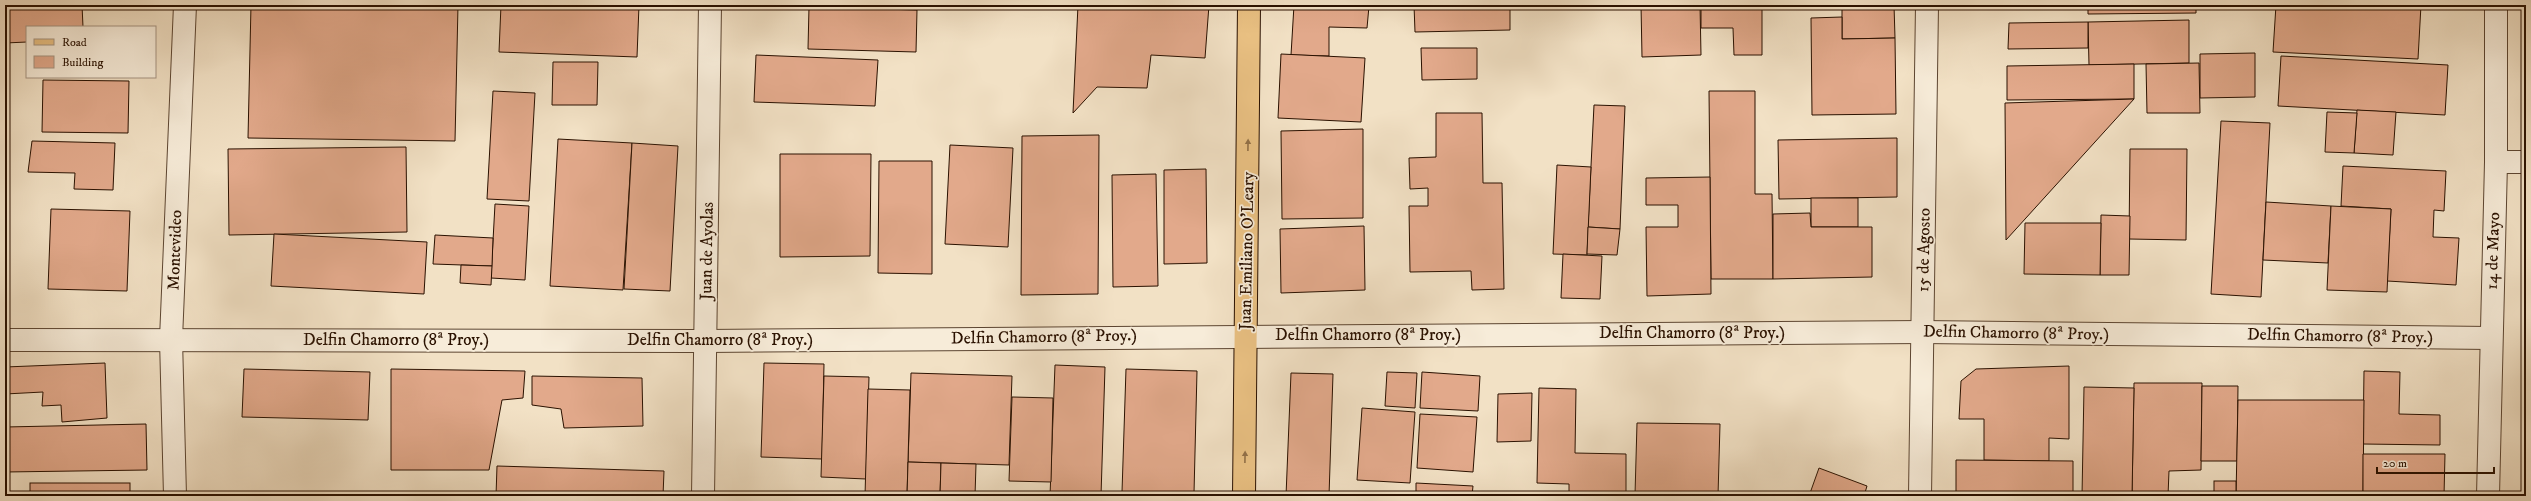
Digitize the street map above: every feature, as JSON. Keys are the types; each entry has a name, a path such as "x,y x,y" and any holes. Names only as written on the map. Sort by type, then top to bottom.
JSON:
{"main road":[{"name":"Juan Emiliano O'Leary","path":"1244,496 1249,5"}],"street":[{"name":"Montevideo","path":"176,496 171,339 184,5"},
{"name":"Juan de Ayolas","path":"704,496 710,5"},
{"name":"15 de Agosto","path":"1920,496 1928,5"},
{"name":"14 de Mayo","path":"2488,496 2490,338 2496,162 2496,5"},
{"path":"2496,162 2526,162"},
{"name":"Delfin Chamorro (8ª Proy.)","path":"5,340 171,339 706,341 1923,332 2490,338"}],"building":[{"path":"5,5 82,5 83,26 26,26 26,42 5,43"},
{"path":"251,5 458,5 455,141 248,138"},
{"path":"501,5 639,5 637,57 499,52"},
{"path":"1078,5 1209,5 1205,58 1151,55 1147,88 1097,87 1073,113"},
{"path":"1294,5 1369,6 1367,28 1329,27 1329,56 1291,55"},
{"path":"1414,5 1510,5 1510,30 1415,32"},
{"path":"1641,5 1700,5 1701,55 1642,57"},
{"path":"1701,5 1762,5 1762,55 1734,55 1733,28 1701,28"},
{"path":"1842,5 1894,5 1895,38 1842,39"},
{"path":"2088,5 2196,5 2196,13 2088,14"},
{"path":"2276,5 2421,5 2418,59 2273,52"},
{"path":"809,7 917,10 916,52 808,49"},
{"path":"1842,17 1842,39 1895,38 1896,114 1812,115 1811,18"},
{"path":"2189,20 2189,63 2089,65 2088,22"},
{"path":"2088,22 2088,48 2008,49 2009,23"},
{"path":"1421,48 1477,48 1477,79 1422,80"},
{"path":"2255,53 2255,97 2200,98 2200,54"},
{"path":"1281,54 1365,58 1361,122 1278,118"},
{"path":"756,55 878,60 875,106 754,102"},
{"path":"2281,56 2448,65 2445,115 2278,106"},
{"path":"553,62 598,62 597,105 552,105"},
{"path":"2199,63 2200,113 2147,113 2146,64"},
{"path":"2134,64 2134,99 2007,100 2007,66"},
{"path":"43,80 129,81 128,133 42,132"},
{"path":"493,91 535,93 529,201 487,199"},
{"path":"1709,91 1755,91 1755,194 1772,194 1773,279 1711,279"},
{"path":"2134,99 2006,240 2005,103"},
{"path":"1594,105 1625,106 1620,229 1588,227"},
{"path":"2357,110 2396,112 2393,155 2354,153"},
{"path":"2327,112 2357,113 2354,153 2325,152"},
{"path":"1436,113 1482,113 1483,183 1502,183 1504,289 1472,290 1471,271 1410,272 1409,206 1428,206 1428,188 1410,189 1409,158 1436,157"},
{"path":"2221,121 2270,123 2261,297 2211,294"},
{"path":"1363,129 1363,218 1282,219 1281,131"},
{"path":"1099,135 1098,294 1021,295 1022,136"},
{"path":"1897,138 1897,197 1779,199 1778,140"},
{"path":"558,139 632,143 623,290 550,286"},
{"path":"32,141 115,143 113,190 74,189 75,173 28,172"},
{"path":"632,143 678,146 670,291 624,289"},
{"path":"950,145 1013,148 1008,247 945,244"},
{"path":"406,147 407,232 229,235 228,149"},
{"path":"2130,149 2187,149 2186,240 2129,239"},
{"path":"780,154 871,154 870,256 780,257"},
{"path":"879,161 932,161 932,274 878,273"},
{"path":"1557,165 1591,167 1587,255 1553,254"},
{"path":"2343,166 2446,171 2444,211 2434,210 2433,237 2459,238 2456,285 2387,281 2391,209 2341,206"},
{"path":"1206,169 1207,263 1164,264 1164,170"},
{"path":"1156,174 1158,286 1113,287 1112,175"},
{"path":"1710,177 1711,294 1647,296 1646,227 1678,227 1678,205 1646,205 1646,178"},
{"path":"1811,198 1858,198 1858,227 1811,227"},
{"path":"2266,202 2331,206 2328,263 2263,260"},
{"path":"495,204 529,206 525,280 491,278"},
{"path":"2331,206 2391,209 2387,292 2327,290"},
{"path":"51,209 130,211 127,291 48,289"},
{"path":"1810,213 1811,227 1872,227 1872,277 1773,279 1773,214"},
{"path":"2101,215 2130,216 2129,275 2100,275"},
{"path":"2025,223 2101,223 2100,275 2024,274"},
{"path":"1364,226 1365,290 1281,293 1280,229"},
{"path":"1588,227 1620,229 1617,255 1587,254"},
{"path":"274,234 427,242 424,294 271,286"},
{"path":"435,235 493,238 492,266 433,264"},
{"path":"1563,254 1602,256 1600,299 1561,298"},
{"path":"461,265 492,266 491,285 460,283"},
{"path":"105,363 107,418 62,422 61,405 42,406 43,392 5,394 5,367"},
{"path":"764,363 824,364 822,459 761,457"},
{"path":"1055,365 1105,367 1101,496 1050,496"},
{"path":"2069,366 2069,439 2049,438 2049,461 1984,460 1984,419 1959,419 1961,381 1976,369"},
{"path":"244,369 370,372 368,420 242,417"},
{"path":"391,369 525,371 523,398 502,400 489,470 391,470"},
{"path":"1126,369 1197,371 1194,493 1122,492"},
{"path":"2364,371 2400,372 2399,414 2440,415 2440,445 2363,444"},
{"path":"1387,372 1417,373 1415,408 1385,406"},
{"path":"1422,372 1480,376 1478,411 1420,408"},
{"path":"911,373 1012,376 1009,465 908,462"},
{"path":"1291,373 1333,374 1329,496 1286,496"},
{"path":"532,376 642,378 643,426 564,428 561,409 532,405"},
{"path":"824,376 869,377 866,479 821,477"},
{"path":"2134,383 2202,383 2201,470 2169,471 2168,496 2132,496"},
{"path":"2202,386 2238,386 2237,461 2201,461"},
{"path":"2084,387 2134,388 2132,496 2082,496"},
{"path":"1539,388 1576,389 1575,453 1626,454 1626,496 1569,496 1569,484 1537,483"},
{"path":"868,389 910,390 907,496 865,496"},
{"path":"1532,393 1531,441 1497,442 1498,394"},
{"path":"1012,397 1053,398 1051,482 1009,481"},
{"path":"2238,400 2364,400 2363,496 2236,496"},
{"path":"1362,408 1415,412 1410,483 1357,480"},
{"path":"1420,414 1477,417 1473,472 1417,468"},
{"path":"1637,423 1720,424 1718,496 1635,495"},
{"path":"146,424 147,470 5,472 5,427"},
{"path":"2363,454 2445,454 2444,496 2363,495"},
{"path":"1956,460 2073,461 2073,496 1956,496"},
{"path":"908,462 941,463 940,496 907,496"},
{"path":"941,463 976,464 975,496 940,496"},
{"path":"497,466 664,471 663,496 496,496"},
{"path":"1819,468 1867,486 1864,496 1809,496"},
{"path":"2214,481 2236,481 2236,496 2214,496"},
{"path":"30,483 130,483 130,496 30,496"},
{"path":"1416,483 1473,486 1472,496 1416,496"}]}
